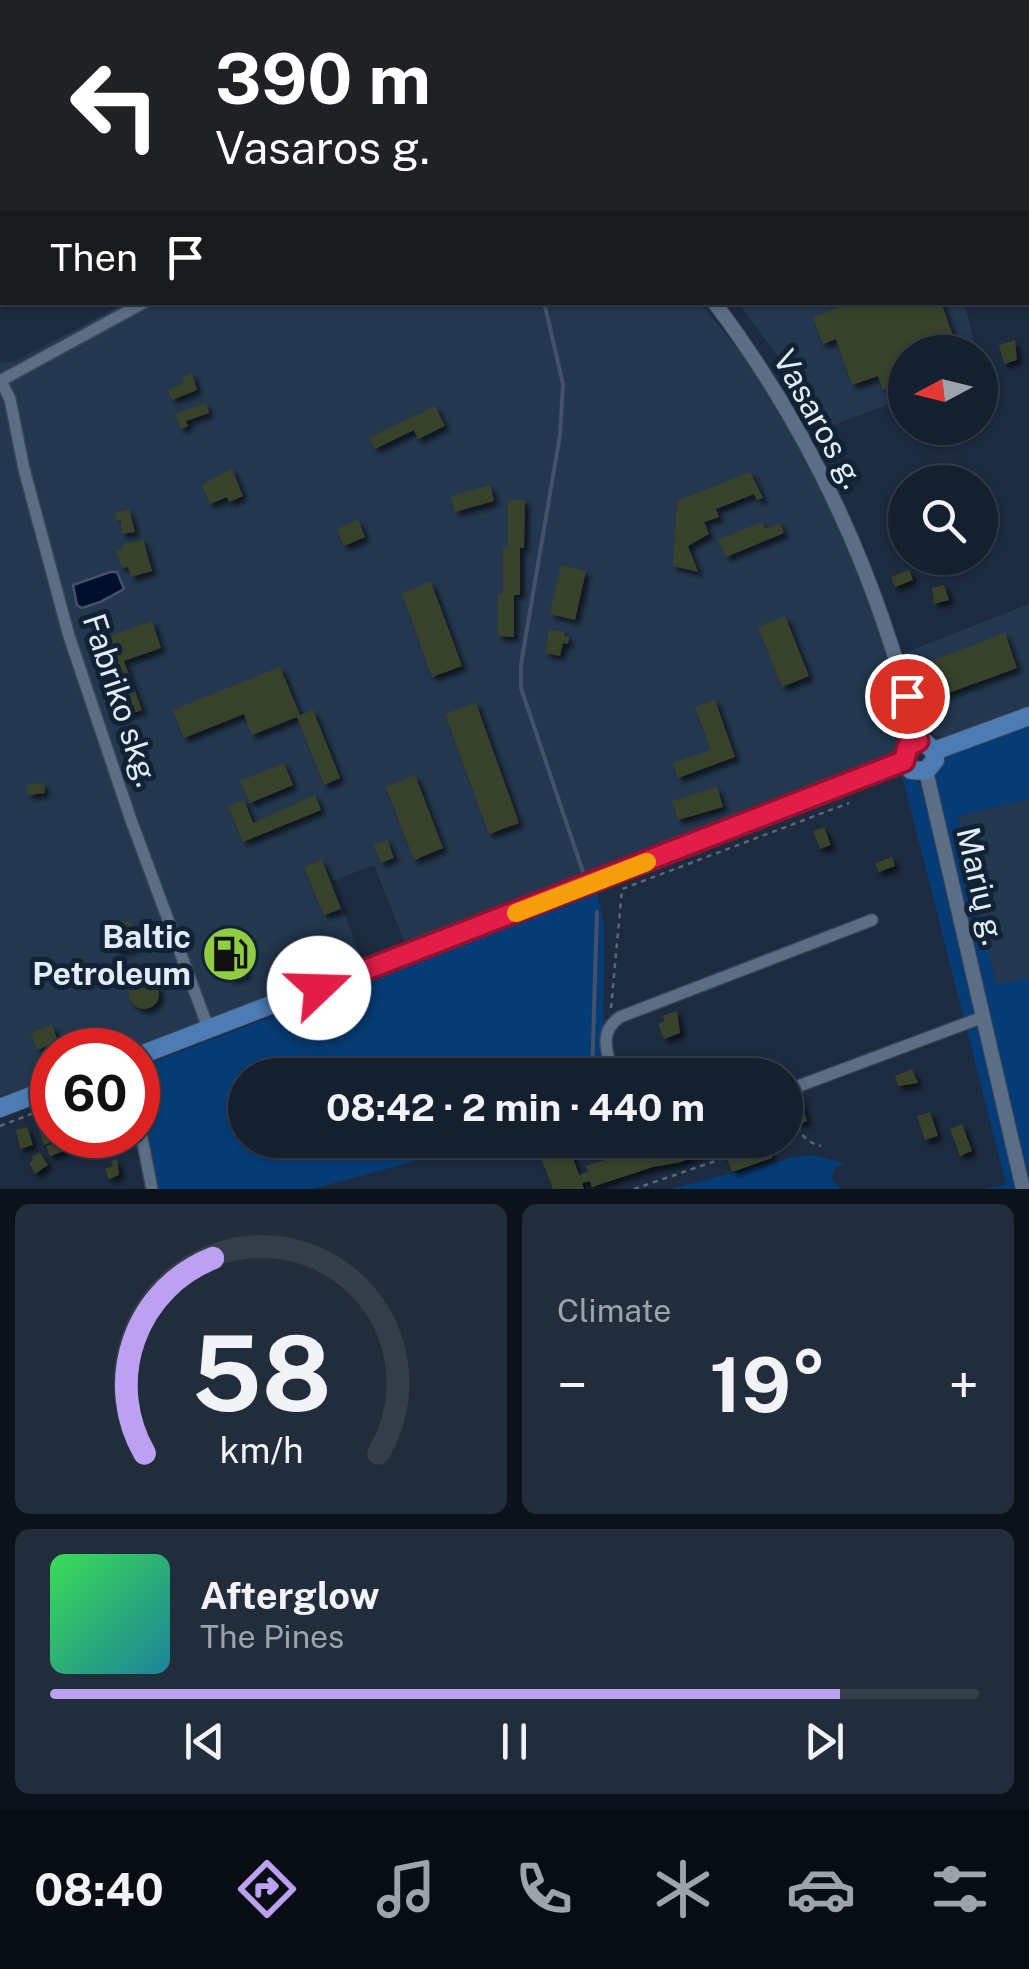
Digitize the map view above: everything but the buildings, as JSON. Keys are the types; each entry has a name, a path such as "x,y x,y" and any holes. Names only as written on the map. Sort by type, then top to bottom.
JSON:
{"main road":[{"path":"904,761 908,746 926,746 1029,716"},
{"path":"904,761 916,772 926,771 935,760 926,746"},
{"path":"160,1048 904,761"},
{"path":"0,1108 30,1096"}],"street":[{"path":"1,381 140,305"},
{"name":"Vasaros g.","path":"716,305 762,369 805,442 855,544 886,621 926,746"},
{"name":"Fabriko skg.","path":"1,381 10,399 24,468 69,636 131,820 209,1030"},
{"name":"Marių g.","path":"926,771 1023,1189"},
{"path":"609,1058 604,1040 610,1024 620,1017 872,920"},
{"path":"803,1083 983,1016"},
{"path":"146,1158 152,1189"}],"path":[{"path":"610,1024 622,890 849,803"},
{"path":"0,1126 30,1114"},
{"path":"803,1136 822,1146"},
{"path":"634,1189 724,1158"}],"shaded area":[{"path":"121,305 702,305 745,357 786,423 830,508 886,651 906,729 901,750 888,761 406,946 374,865 333,881 362,962 160,1039 160,1028 30,1028 30,1086 0,1097 0,363 15,361"},
{"path":"739,305 965,305 972,335 888,335 888,404 818,431 776,354"},
{"path":"117,572 124,589 100,602 82,608 77,605 73,585"},
{"path":"1029,604 1029,709 949,739 934,735 916,704 904,653"},
{"path":"1029,723 1029,799 957,816 996,985 1029,978 1029,1186 933,775 942,757"},
{"path":"902,775 915,777 926,793 1017,1189 984,1189 1006,1184"},
{"path":"1029,799 1029,978 996,986 957,816"},
{"path":"597,891 604,926 603,1058 228,1058 228,1158 426,1158 313,1189 159,1189 153,1158 160,1158 160,1060"},
{"path":"803,1158 844,1163 835,1168 832,1179 840,1189 670,1189"}],"waterway":[{"path":"545,305 563,384 560,435 521,664 521,688 583,872"},
{"path":"593,1058 597,912"}],"slow traffic":[{"path":"516,913 647,862"}],"place":[{"name":"Baltic Petroleum","path":"230,954"}],"route":[{"path":"319,988 904,761 905,750 918,741 907,696"}]}
